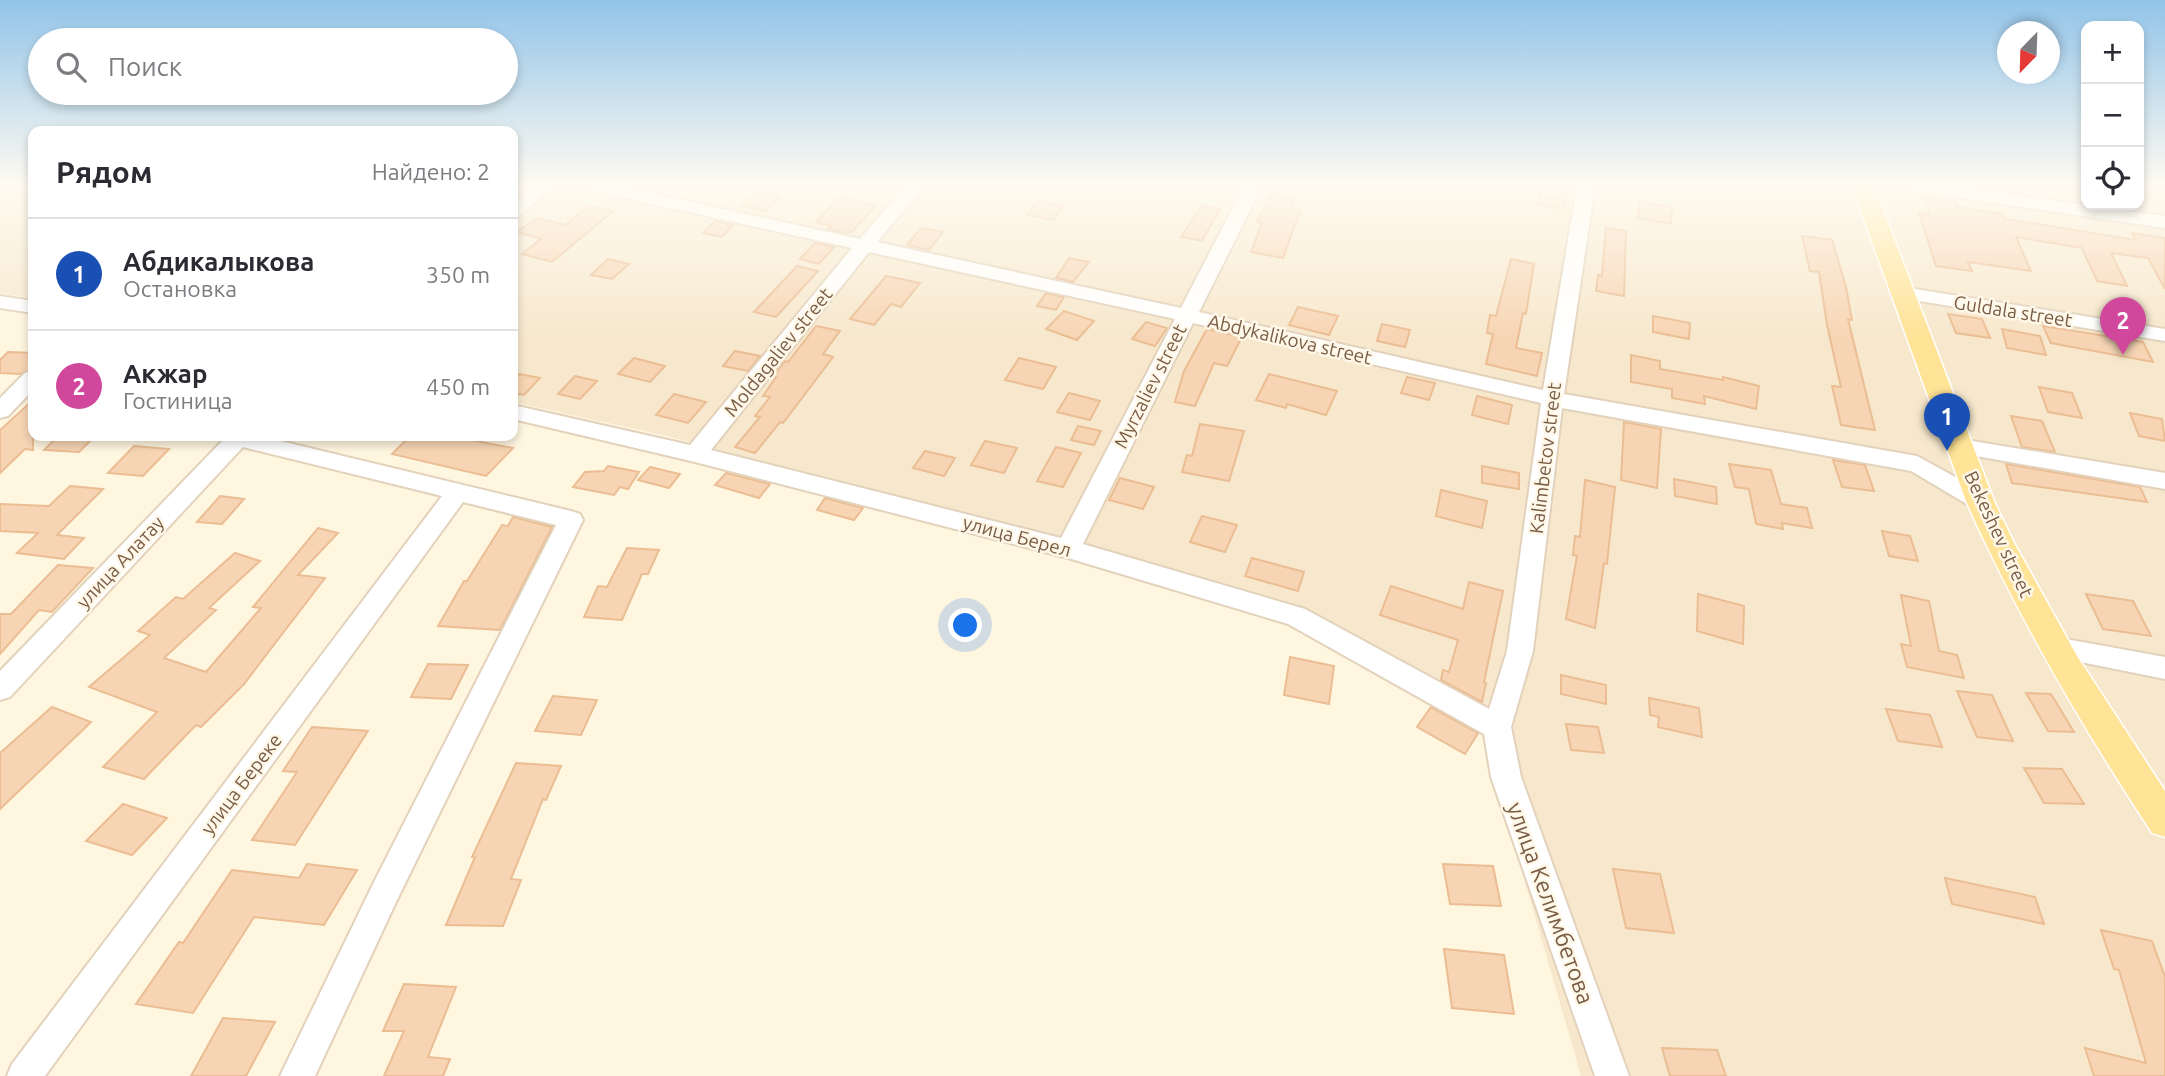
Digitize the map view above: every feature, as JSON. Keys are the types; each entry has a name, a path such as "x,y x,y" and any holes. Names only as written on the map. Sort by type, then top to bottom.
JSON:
{"main road":[{"name":"Bekeshev street","path":"1881,236 1980,501 2003,552 2055,648 2128,768 2165,821"}],"street":[{"name":"Abdykalikova street","path":"824,236 1552,399 1917,464 1980,501"},
{"name":"Moldagaliev street","path":"695,454 873,236"},
{"name":"Myrzaliev street","path":"1068,549 1226,236"},
{"name":"Kalimbetov street","path":"1497,727 1520,650 1552,399 1578,236"},
{"name":"Guldala street","path":"1902,293 2165,335"},
{"path":"0,302 28,306"},
{"path":"0,411 28,383"},
{"name":"улица Берел","path":"518,413 695,454 1068,549 1296,617 1497,727"},
{"name":"улица Алатау","path":"0,689 235,441"},
{"path":"255,441 571,520 385,892 297,1076"},
{"path":"1961,447 2165,481"},
{"name":"улица Береке","path":"24,1076 457,492"},
{"path":"2055,648 2165,668"},
{"name":"улица Келимбетова","path":"1497,727 1506,777 1612,1076"}],"shaded area":[{"path":"0,236 28,236 28,297 0,293"},
{"path":"518,236 2165,236 2165,1076 1581,1076 1499,792 1479,710 1281,603 667,436 518,403"}],"building":[{"path":"531,236 583,236 552,262 522,254 541,239"},
{"path":"914,236 940,236 929,250 907,245"},
{"path":"1182,236 1205,236 1202,241"},
{"path":"1257,236 1291,236 1283,258 1251,252"},
{"path":"1605,236 1626,236 1624,296 1596,291 1598,275 1602,276"},
{"path":"1802,236 1832,240 1846,287 1852,320 1848,319 1875,430 1841,425 1832,386 1841,387 1827,325 1819,272 1810,271"},
{"path":"1926,236 2112,236 2136,240 2134,236 2165,238 2165,289 2148,258 2111,253 2127,286 2097,281 2082,248 2016,237 2031,271 1968,262 1972,271 1936,266"},
{"path":"815,243 834,247 819,264 800,259"},
{"path":"1069,258 1089,262 1073,282 1056,278"},
{"path":"608,259 629,264 612,279 591,275"},
{"path":"1511,259 1534,264 1526,314 1523,313 1516,348 1542,353 1537,376 1486,364 1493,334 1487,333 1490,315 1496,316"},
{"path":"797,266 818,271 776,317 754,312"},
{"path":"886,276 920,283 901,307 891,304 874,325 850,319"},
{"path":"1046,293 1064,297 1056,310 1037,306"},
{"path":"1298,307 1338,316 1329,335 1289,325"},
{"path":"1064,311 1094,321 1077,340 1046,329"},
{"path":"1948,314 1982,319 1990,338 1956,333"},
{"path":"1653,316 1690,323 1689,339 1653,332"},
{"path":"1146,322 1167,328 1155,346 1132,339"},
{"path":"1382,324 1410,330 1405,347 1377,341"},
{"path":"816,326 840,331 823,354 833,357 783,423 780,422 755,453 735,447 760,417 755,416 770,397 763,396 776,377 773,376 785,361 788,362"},
{"path":"2043,326 2143,342 2153,362 2051,343"},
{"path":"1207,329 1242,337 1227,366 1214,363 1195,406 1175,402 1184,371"},
{"path":"2002,329 2040,336 2046,355 2007,348"},
{"path":"735,351 760,356 748,371 723,366"},
{"path":"8,352 28,353 28,371 20,374 0,373 0,360"},
{"path":"1631,355 1660,361 1660,369 1723,380 1723,377 1759,386 1756,409 1704,396 1705,404 1672,398 1672,389 1631,382"},
{"path":"634,358 665,366 650,382 618,374"},
{"path":"1019,358 1056,367 1043,389 1005,380"},
{"path":"1269,374 1337,391 1326,415 1287,404 1286,408 1256,400"},
{"path":"518,375 540,378 524,395 518,394"},
{"path":"575,376 597,381 580,399 558,394"},
{"path":"1407,377 1435,383 1429,400 1401,393"},
{"path":"2039,387 2072,393 2082,418 2048,412"},
{"path":"1069,393 1100,401 1090,420 1057,412"},
{"path":"674,394 706,402 688,423 656,415"},
{"path":"1477,396 1512,405 1508,424 1472,415"},
{"path":"28,405 28,441 33,441 33,450 25,449 0,473 0,430"},
{"path":"2130,413 2162,419 2165,441 2139,436"},
{"path":"2011,416 2042,421 2055,452 2022,447"},
{"path":"1624,422 1661,429 1657,488 1621,480"},
{"path":"1200,424 1244,431 1229,481 1182,472 1187,455 1192,456"},
{"path":"1078,426 1101,431 1094,445 1071,440"},
{"path":"53,441 90,441 79,452 44,450"},
{"path":"405,441 476,441 513,448 486,476 392,454"},
{"path":"985,441 1017,448 1004,473 971,465"},
{"path":"134,446 169,449 143,476 108,473"},
{"path":"1056,447 1081,453 1063,487 1037,481"},
{"path":"925,451 955,458 944,476 913,468"},
{"path":"1833,460 1865,465 1874,491 1842,487"},
{"path":"1729,464 1771,470 1781,504 1807,508 1812,528 1782,523 1783,529 1756,524 1749,489 1735,487"},
{"path":"2006,464 2140,487 2147,502 2012,483"},
{"path":"608,466 639,472 628,489 620,487 614,495 573,487 585,472 604,471"},
{"path":"1482,466 1519,473 1519,489 1482,483"},
{"path":"650,467 680,474 669,488 638,480"},
{"path":"726,473 770,484 759,498 715,485"},
{"path":"1120,478 1154,487 1143,509 1109,500"},
{"path":"1674,479 1716,487 1717,504 1675,496"},
{"path":"1585,480 1615,487 1607,564 1604,563 1595,628 1566,619 1577,556 1573,555 1575,536 1580,537"},
{"path":"70,486 103,489 57,535 84,538 64,559 17,553 38,533 0,531 0,504 49,506"},
{"path":"1441,490 1487,501 1482,528 1436,516"},
{"path":"220,496 244,499 222,524 197,522"},
{"path":"825,498 863,508 854,520 817,510"},
{"path":"1202,516 1237,525 1225,552 1190,542"},
{"path":"513,517 552,527 500,630 438,626 464,581 467,581 502,525 508,526"},
{"path":"318,528 338,533 298,575 325,578 244,684 201,727 196,725 144,779 103,767 157,712 89,687 150,635 138,631 176,597 183,599 235,553 260,561 209,608 216,610 164,658 206,672 261,608 253,607"},
{"path":"1882,531 1910,536 1918,561 1889,556"},
{"path":"627,548 659,550 648,574 642,574 622,620 584,617 598,586 607,587"},
{"path":"1252,558 1304,572 1298,591 1245,576"},
{"path":"58,565 93,568 52,612 39,610 0,654 0,614 11,614"},
{"path":"1469,582 1503,591 1482,702 1441,680 1443,670 1449,672 1458,640 1380,615 1391,586 1463,609"},
{"path":"1698,594 1744,606 1743,644 1697,631"},
{"path":"2086,594 2133,601 2151,636 2103,629"},
{"path":"1901,595 1929,601 1939,651 1957,655 1964,678 1907,667 1901,644 1911,646"},
{"path":"1290,657 1334,666 1329,704 1284,695"},
{"path":"428,664 468,665 451,699 411,697"},
{"path":"1561,675 1606,685 1606,704 1561,694"},
{"path":"1957,691 1992,695 2013,741 1977,737"},
{"path":"2026,693 2051,694 2074,732 2048,731"},
{"path":"553,696 597,700 581,735 535,731"},
{"path":"1649,698 1699,708 1702,737 1658,727 1659,717 1650,715"},
{"path":"52,707 91,722 0,809 0,753"},
{"path":"1431,707 1478,733 1465,754 1417,727"},
{"path":"1886,709 1930,715 1942,747 1898,741"},
{"path":"1566,724 1598,727 1604,753 1571,750"},
{"path":"312,727 368,731 295,845 252,840 297,772 283,771"},
{"path":"516,763 561,766 546,800 543,799 511,879 521,880 503,926 446,925 475,857 472,857"},
{"path":"2024,768 2062,769 2084,804 2044,803"},
{"path":"123,804 167,818 132,855 86,841"},
{"path":"307,864 357,870 324,925 254,917 193,1013 136,1004 179,942 183,943 232,870 299,878"},
{"path":"1443,864 1493,866 1501,906 1450,904"},
{"path":"1613,869 1660,874 1674,933 1626,928"},
{"path":"1945,878 2035,897 2044,924 1952,904"},
{"path":"2101,930 2152,941 2165,977 2165,1076 2094,1076 2085,1048 2146,1063 2119,970 2114,969"},
{"path":"1444,949 1504,955 1514,1014 1452,1008"},
{"path":"404,984 456,987 428,1057 450,1059 443,1076 384,1076 404,1031 383,1031"},
{"path":"223,1018 275,1022 246,1076 191,1076"},
{"path":"1662,1048 1717,1050 1726,1076 1670,1076"}],"place":[{"name":"Акжар","path":"2123,355"},
{"name":"Абдикалыкова","path":"1947,451"}]}
